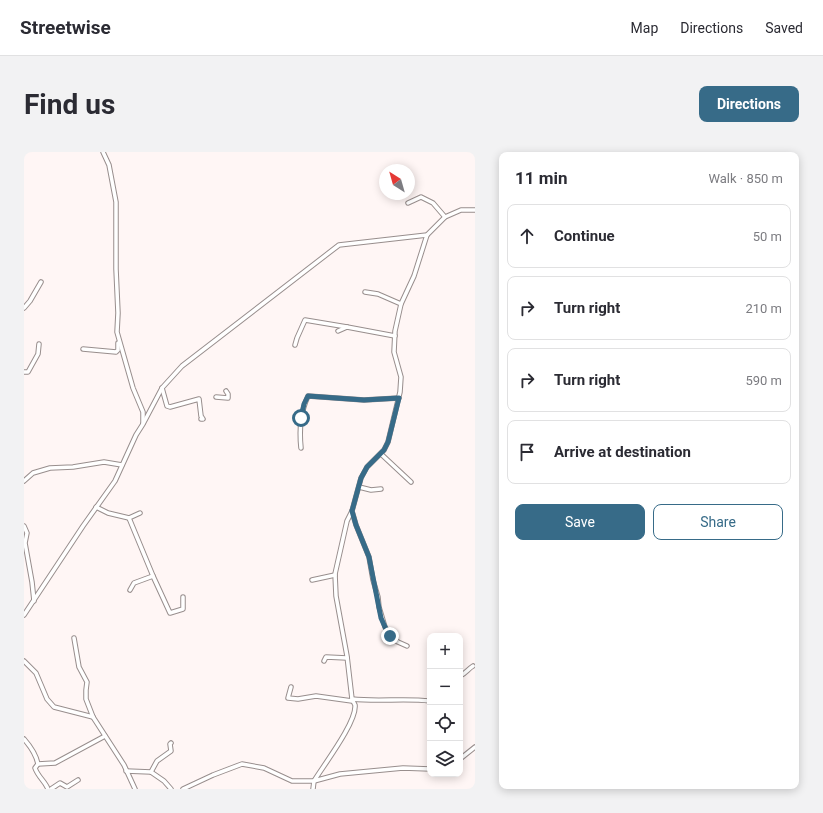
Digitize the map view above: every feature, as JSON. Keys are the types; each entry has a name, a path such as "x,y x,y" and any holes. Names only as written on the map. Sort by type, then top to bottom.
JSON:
{"street":[{"path":"83,349 116,352 119,345 117,332 116,202 109,165 103,152"},
{"path":"408,203 421,197 433,203 445,217"},
{"path":"313,789 314,780 339,744 352,720 355,705 352,700 347,658 336,596 335,575 347,521 352,511 361,478 367,467 380,454 388,442 399,398 401,377 394,352 395,336 401,304 414,276 427,235 445,217 461,210 475,210"},
{"path":"24,614 115,481 136,435 162,388 182,366 339,245 427,235"},
{"path":"24,308 41,282"},
{"path":"365,292 378,294 401,304"},
{"path":"295,345 305,320 395,336"},
{"path":"338,331 348,327"},
{"path":"117,332 133,388 143,412 143,424"},
{"path":"24,372 28,372 38,354 39,344"},
{"path":"162,388 167,406 170,407 199,399 201,416 203,420 201,419"},
{"path":"216,397 228,398 226,391"},
{"path":"301,448 301,418 304,404 308,396 364,400 399,398"},
{"path":"380,454 411,482"},
{"path":"24,481 33,473 50,468 73,467 104,462 122,465"},
{"path":"359,487 371,490 381,488"},
{"path":"96,507 108,513 129,518 140,513"},
{"path":"352,511 369,557 373,580 385,627 390,636 407,646"},
{"path":"129,518 170,613 183,609 183,597"},
{"path":"24,526 27,533 24,543 32,582 34,601"},
{"path":"312,580 335,575"},
{"path":"130,590 134,583 153,576"},
{"path":"74,638 79,667 87,682 86,699 93,717 126,771 135,789"},
{"path":"324,661 326,656 347,658"},
{"path":"24,661 36,673 48,699 54,707 93,717"},
{"path":"463,674 468,672 469,668 472,666"},
{"path":"291,687 288,698 298,699 316,696 364,701 407,699 427,701"},
{"path":"38,764 55,763 105,736"},
{"path":"24,739 32,750 38,764"},
{"path":"151,772 157,761 171,751 171,743"},
{"path":"463,757 475,747"},
{"path":"38,764 35,768 36,773 50,789 60,783 67,787 78,780"},
{"path":"183,789 242,764 264,768 292,781 314,780 340,774 403,768 427,769"},
{"path":"126,771 151,772 164,781 171,789"}],"route":[{"path":"301,418 304,404 308,396 364,400 399,398 388,442 384,450 367,467 361,478 352,511 369,557 381,618 390,636"}]}
